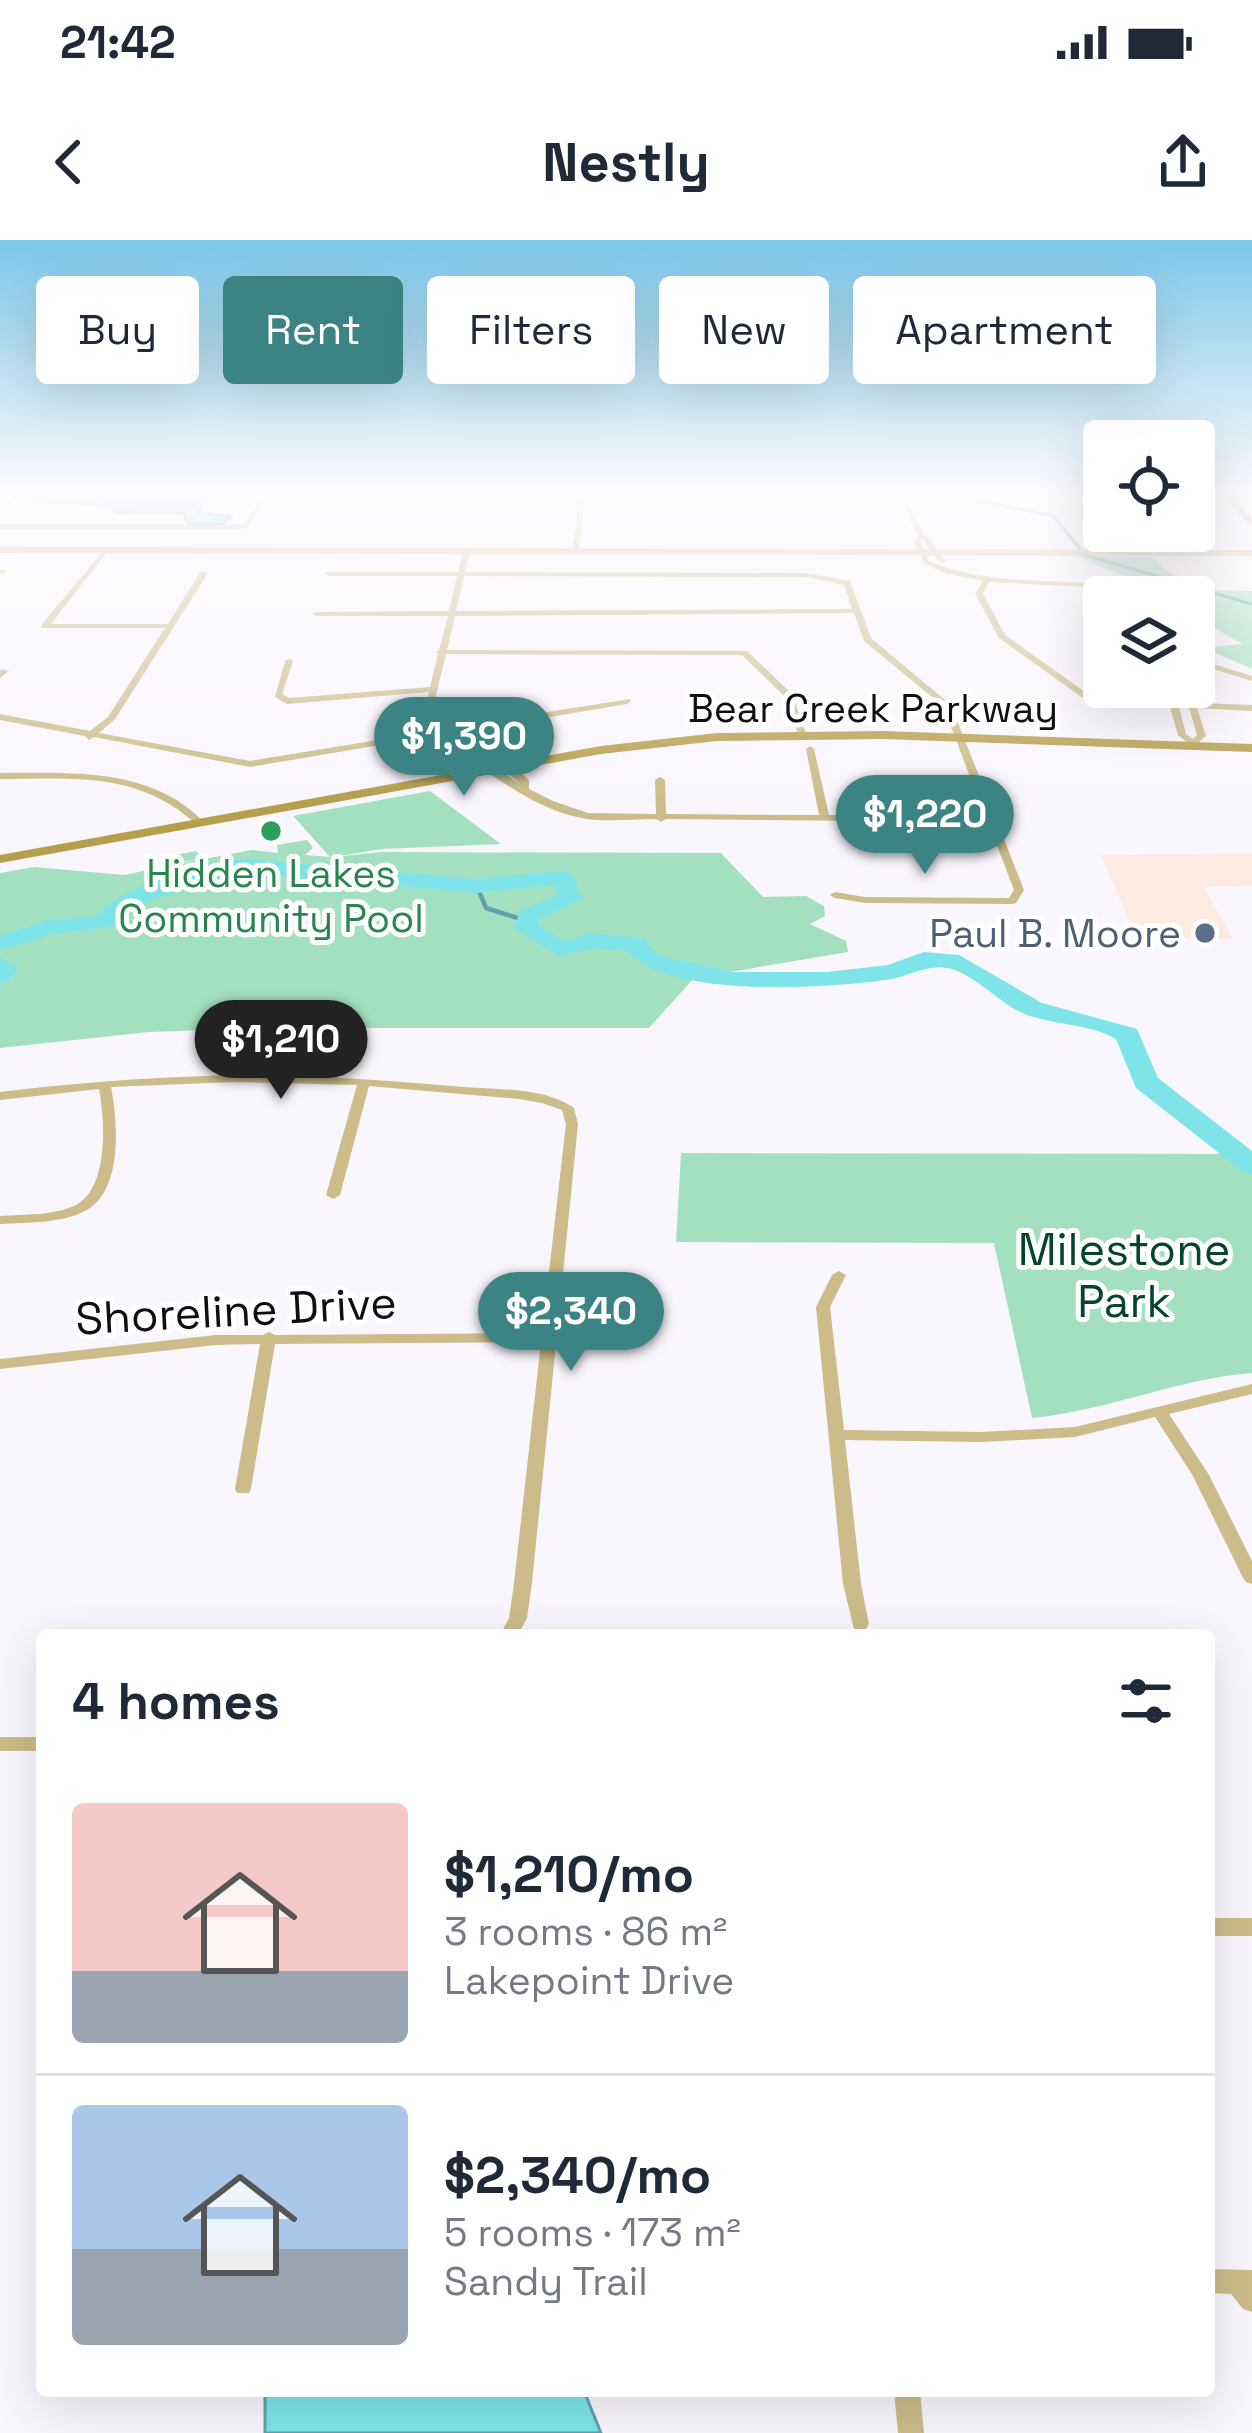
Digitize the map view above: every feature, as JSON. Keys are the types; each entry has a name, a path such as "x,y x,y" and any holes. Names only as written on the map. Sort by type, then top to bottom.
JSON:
{"main road":[{"name":"Bear Creek Parkway","path":"0,850 494,765 636,745 801,730 1192,738 1252,744"},
{"name":"Bear Creek Parkway","path":"0,859 196,818"}],"street":[{"path":"69,596 45,626 170,626"},
{"path":"89,737 111,719 189,596"},
{"path":"455,596 430,689 432,709 494,765 562,810 587,816 662,819 988,819"},
{"path":"835,895 865,900 1012,901 1019,890 942,698 867,639 852,596"},
{"path":"980,596 998,632 1083,694"},
{"path":"316,614 857,611"},
{"path":"440,652 744,653 789,696 801,730"},
{"path":"290,661 278,695 287,701 430,689"},
{"path":"1215,667 1252,679"},
{"path":"0,717 250,764 627,701"},
{"path":"1215,706 1252,708"},
{"path":"1176,708 1192,738"},
{"path":"1192,708 1192,738"},
{"path":"451,731 448,738 526,782 524,788"},
{"path":"811,749 825,818"},
{"path":"0,776 81,778 141,786 164,794 196,818"},
{"path":"661,780 662,819"},
{"path":"0,1096 189,1079 364,1081 483,1092 568,1108 572,1124 524,1583 512,1629"},
{"path":"333,1195 364,1081"},
{"path":"0,1220 70,1211 88,1206 97,1195 109,1151 112,1114 104,1085"},
{"path":"839,1275 824,1307 860,1624"},
{"path":"243,1489 269,1337"},
{"name":"Shoreline Drive","path":"0,1364 109,1349 269,1337 549,1337"},
{"path":"837,1435 1075,1432 1252,1389"},
{"path":"1159,1411 1201,1475 1252,1578"},
{"path":"0,1744 36,1744"},
{"path":"1215,1927 1252,1927"},
{"path":"1215,2282 1247,2288"},
{"path":"908,2397 911,2433"}],"shaded area":[{"path":"1252,854 1252,886 1204,887 1233,939 1137,939 1101,855"}],"green space":[{"path":"1215,596 1252,596 1252,669 1215,653 1215,646 1243,644 1215,629"},
{"path":"430,791 501,844 382,849 333,857 382,852 721,853 763,897 806,896 824,906 825,916 810,924 846,941 848,952 694,978 649,1028 265,1028 149,1032 0,1048 0,873 34,867 124,875 202,859 170,864 164,857 196,851 204,859 252,850 278,853 277,845 307,840 313,848 305,855 330,857 293,816"},
{"name":"Milestone Park","path":"681,1153 1252,1154 1252,1373 1032,1418 994,1243 676,1242"}],"water":[{"path":"265,2397 586,2397 601,2433 265,2433"}],"waterway":[{"path":"1226,596 1252,604"},
{"path":"0,943 50,927 104,922 118,907 146,894 241,866 477,886 563,878 571,898 528,916 526,928 559,949 578,948 592,940 635,944 649,961 734,979 827,979 893,972 924,959 959,962 1033,1009 1128,1035 1146,1082 1252,1165"},
{"path":"477,886 486,908 527,921"},
{"path":"0,964 6,969 0,976"}],"place":[{"name":"Hidden Lakes Community Pool","path":"271,831"},
{"name":"Paul B. Moore","path":"1205,933"}]}
